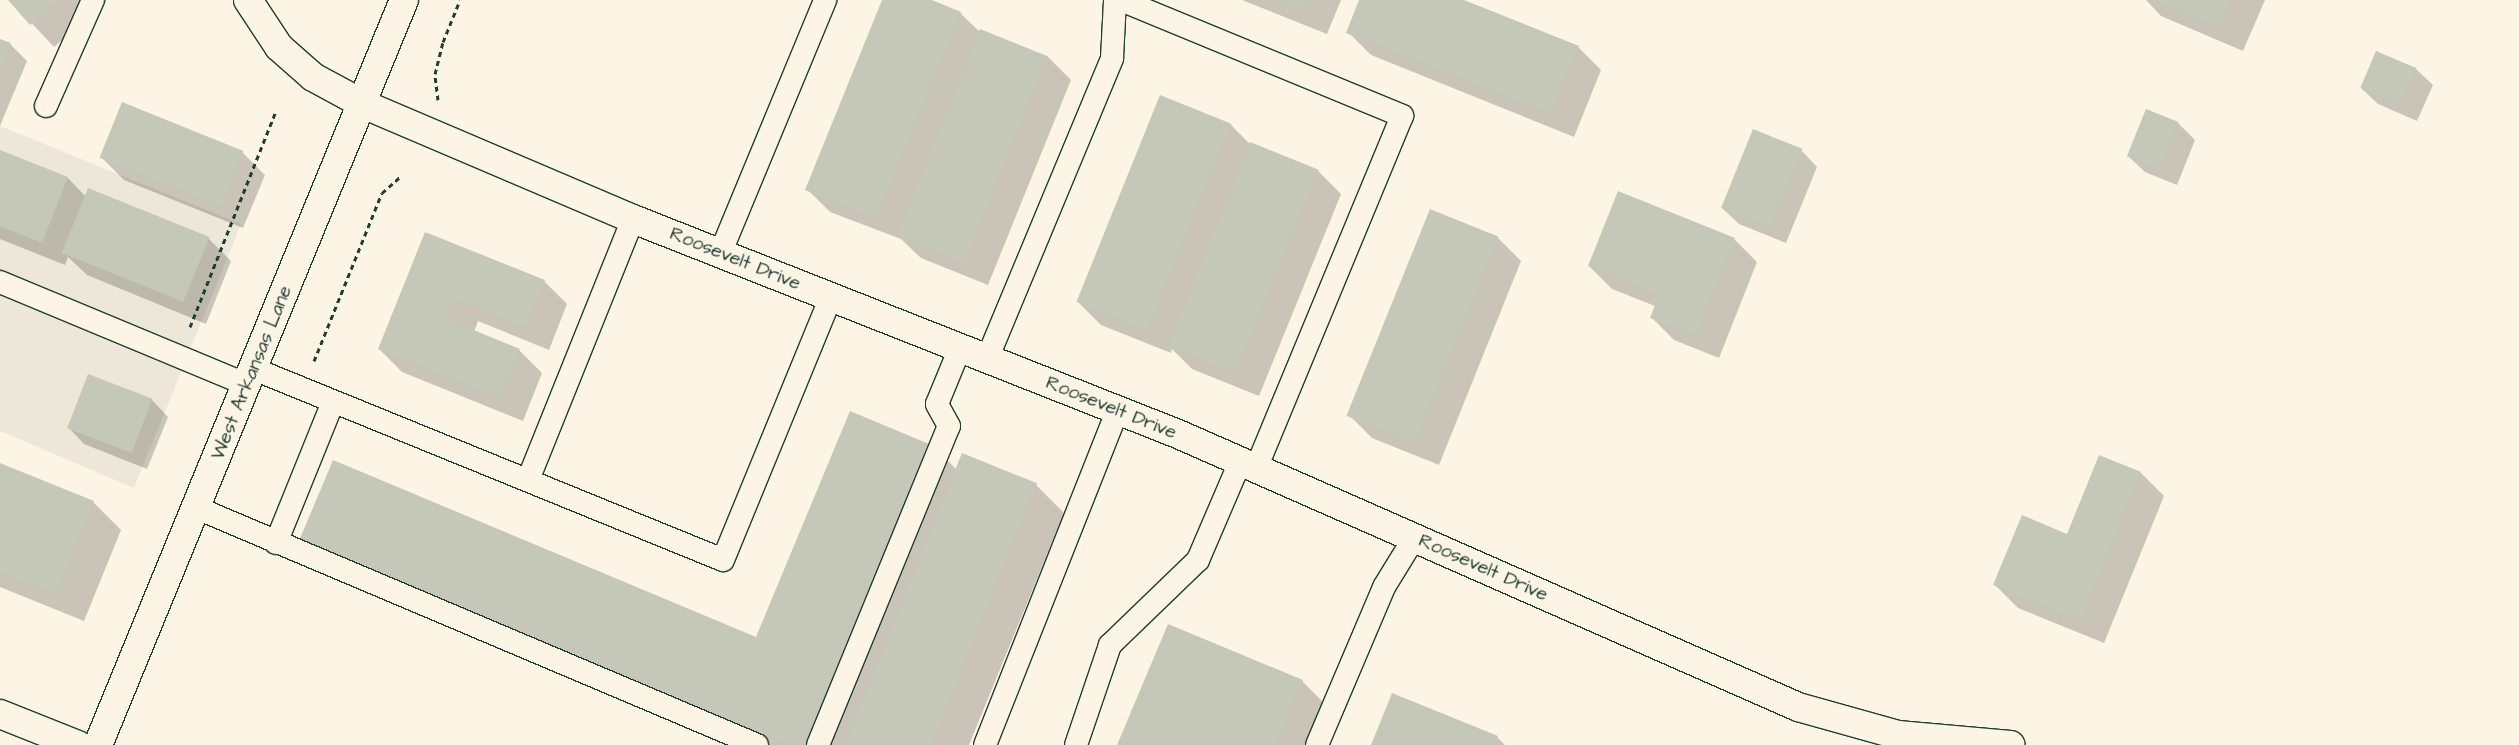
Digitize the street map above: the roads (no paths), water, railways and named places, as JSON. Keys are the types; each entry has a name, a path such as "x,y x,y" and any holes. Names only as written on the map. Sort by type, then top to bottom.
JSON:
{"street":[{"name":"Roosevelt Drive","path":"248,0 279,47 313,77 363,104 633,219 1117,410 1798,707 1898,735 2011,745"},
{"name":"West Arkansas Lane","path":"98,745 363,104 404,0"},
{"path":"0,714 78,745"}],"lane":[{"path":"46,106 93,0"},
{"path":"720,254 825,0"},
{"path":"987,359 1112,58 1115,0"},
{"path":"1076,745 1110,645 1198,560 1248,466 1402,116 1121,0"},
{"path":"528,480 633,219"},
{"path":"0,282 250,377 333,402 723,560 831,297"},
{"path":"818,745 949,426 937,404 960,348"},
{"path":"276,543 333,402"},
{"path":"985,745 1117,410"},
{"path":"196,508 758,745"},
{"path":"1317,745 1384,586 1414,538"}]}
